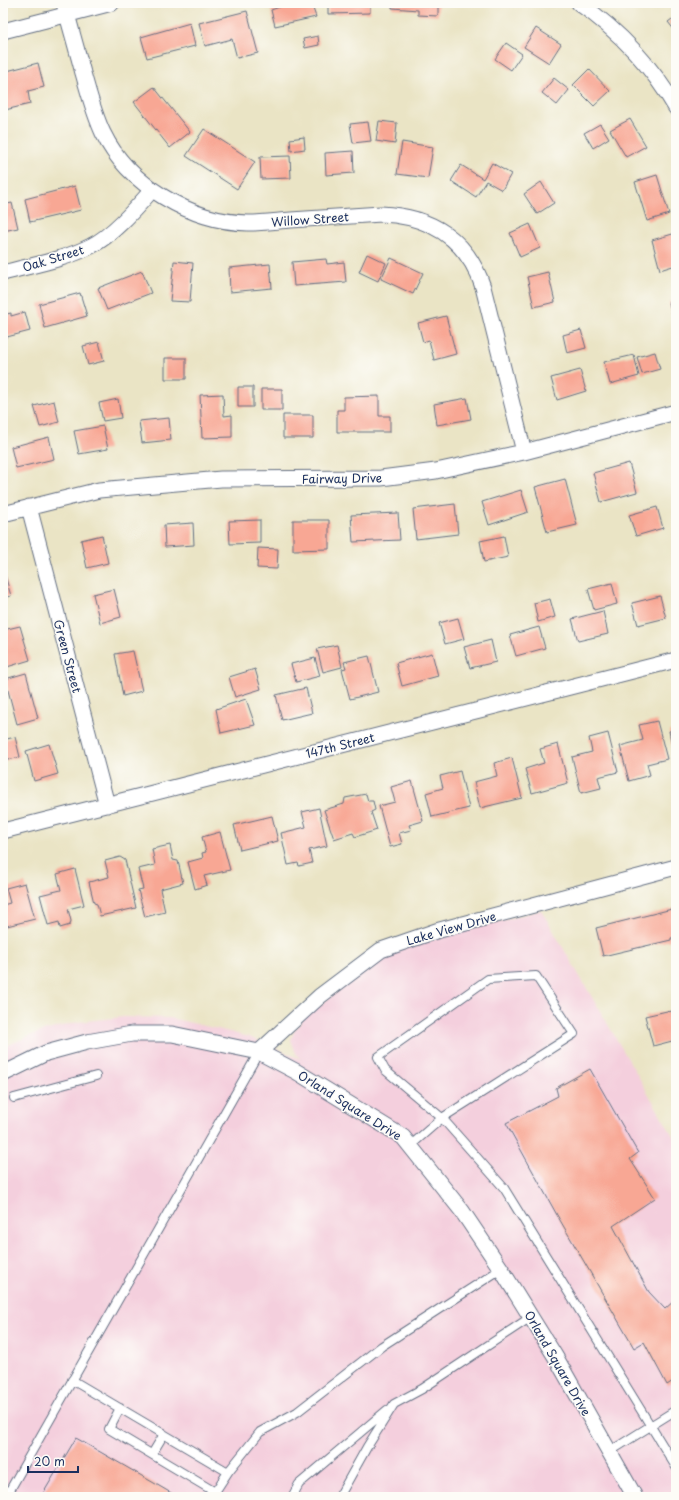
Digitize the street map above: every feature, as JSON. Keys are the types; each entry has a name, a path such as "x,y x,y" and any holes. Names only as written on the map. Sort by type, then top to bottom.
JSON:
{"street":[{"path":"3,31 66,9 112,3"},
{"path":"579,3 596,15 625,40 640,56 657,78 676,108"},
{"name":"Willow Street","path":"66,9 93,111 103,134 114,153 138,179 152,190 178,205 197,213 224,220 248,223 398,214 435,226 454,240 469,256 478,272 483,287 524,452"},
{"name":"Oak Street","path":"3,273 71,254 93,246 117,226 152,190"},
{"name":"Fairway Drive","path":"3,514 99,490 214,480 381,478 436,471 524,452 676,412"},
{"name":"Green Street","path":"29,507 107,804"},
{"name":"147th Street","path":"3,831 676,660"},
{"name":"Lake View Drive","path":"259,1052 320,996 381,950 436,931 676,866"},
{"name":"Orland Square Drive","path":"3,1074 46,1053 87,1042 132,1034 172,1034 259,1052 297,1072 403,1137 462,1211 501,1269 531,1317 635,1497"}],"lane":[{"path":"410,1146 442,1118 574,1034 536,976 488,979 378,1057 385,1070 442,1118 504,1188 676,1467"},
{"path":"6,1497 259,1052"},
{"path":"14,1098 96,1076"},
{"path":"120,1408 108,1428 215,1492 228,1472 260,1432 297,1412 382,1346 501,1269"},
{"path":"292,1497 299,1484 394,1404 422,1389 531,1317"},
{"path":"72,1380 228,1472"},
{"path":"339,1497 366,1447 394,1404"},
{"path":"609,1452 676,1410"},
{"path":"152,1454 164,1434"}],"shaded area":[{"path":"541,910 676,1141 676,1497 3,1497 3,1047 40,1032 78,1022 123,1017 170,1018 249,1037 301,1059 296,1054 291,1040 294,1031 306,1015 385,956 408,946"}],"building":[{"path":"291,3 311,3 316,17 275,26 271,10"},
{"path":"328,3 370,3 370,13 328,14"},
{"path":"392,3 438,3 438,16 418,15 418,10 392,8"},
{"path":"247,11 258,53 237,58 232,39 205,46 199,23"},
{"path":"676,16 676,32 668,22"},
{"path":"190,23 195,46 147,58 141,37"},
{"path":"536,28 561,44 549,63 524,47"},
{"path":"318,36 319,45 305,48 303,39"},
{"path":"506,43 522,54 511,70 495,59"},
{"path":"38,63 44,87 28,91 30,104 5,110 3,101 3,72"},
{"path":"589,69 610,91 594,106 573,85"},
{"path":"554,78 569,90 557,105 542,93"},
{"path":"154,87 190,132 170,148 134,102"},
{"path":"630,119 646,146 626,157 610,130"},
{"path":"379,121 397,123 395,144 376,141"},
{"path":"368,122 371,141 353,143 350,124"},
{"path":"600,124 609,138 593,148 584,133"},
{"path":"204,129 255,162 237,189 186,156"},
{"path":"304,137 305,149 291,151 290,139"},
{"path":"402,142 433,147 428,178 397,174"},
{"path":"353,151 354,173 326,175 325,153"},
{"path":"290,156 291,178 261,179 260,157"},
{"path":"492,163 511,174 502,190 486,181 476,197 451,181 461,165 483,179"},
{"path":"657,175 669,214 647,221 635,182"},
{"path":"541,182 554,203 537,214 524,194"},
{"path":"75,186 81,210 30,222 25,199"},
{"path":"12,203 18,228 3,231 3,205"},
{"path":"530,224 540,248 520,257 510,233"},
{"path":"676,233 676,265 660,270 652,240"},
{"path":"367,254 386,263 378,281 359,272"},
{"path":"391,258 423,273 413,294 381,279"},
{"path":"326,259 327,264 344,262 346,282 294,286 292,262"},
{"path":"174,261 193,263 190,302 170,301"},
{"path":"270,264 272,288 230,292 229,268"},
{"path":"142,271 151,293 107,310 98,288"},
{"path":"548,272 555,302 534,307 527,277"},
{"path":"80,293 87,316 45,328 39,304"},
{"path":"676,301 676,319 673,320 669,302"},
{"path":"25,312 30,331 3,338 3,315 11,313 11,316"},
{"path":"446,316 456,354 434,360 429,340 423,342 418,323"},
{"path":"581,330 586,348 567,353 563,335"},
{"path":"99,342 104,361 88,365 83,346"},
{"path":"655,352 660,369 642,374 637,357"},
{"path":"634,355 639,376 610,384 604,362"},
{"path":"165,358 186,358 186,379 165,379"},
{"path":"580,370 586,391 557,400 551,378"},
{"path":"238,387 253,387 253,407 238,407"},
{"path":"261,389 282,389 282,410 261,410"},
{"path":"223,394 224,416 232,415 232,437 202,438 200,395"},
{"path":"379,396 379,416 390,416 390,432 337,432 337,410 344,410 344,397"},
{"path":"467,398 471,419 437,425 434,404"},
{"path":"118,399 121,418 103,421 99,403"},
{"path":"54,401 59,422 40,427 34,406"},
{"path":"283,415 313,415 313,438 283,438"},
{"path":"169,418 171,440 142,443 139,421"},
{"path":"103,426 108,449 79,454 74,431"},
{"path":"49,437 54,459 16,468 11,447"},
{"path":"629,463 637,492 601,502 593,473"},
{"path":"565,479 577,525 547,532 535,487"},
{"path":"521,490 528,512 489,525 482,502"},
{"path":"455,504 458,534 416,539 413,509"},
{"path":"657,507 663,528 636,536 629,515"},
{"path":"398,513 400,540 353,542 351,515"},
{"path":"260,520 260,543 230,544 229,521"},
{"path":"293,520 329,520 329,549 293,550"},
{"path":"193,523 194,545 165,547 164,525"},
{"path":"102,535 108,563 87,568 81,540"},
{"path":"504,536 508,557 484,562 480,541"},
{"path":"258,548 278,549 277,569 257,568"},
{"path":"3,568 11,596 3,598"},
{"path":"612,583 617,604 594,610 588,589"},
{"path":"114,589 121,617 100,623 93,594"},
{"path":"660,596 666,618 638,625 632,603"},
{"path":"550,599 555,617 538,622 534,603"},
{"path":"603,611 608,634 578,641 572,619"},
{"path":"458,618 464,639 445,644 439,623"},
{"path":"20,626 30,660 7,667 6,662 3,663 3,630"},
{"path":"539,627 545,648 516,656 510,635"},
{"path":"491,640 496,662 470,668 464,647"},
{"path":"337,645 342,667 323,672 317,649"},
{"path":"133,651 142,691 123,696 115,654"},
{"path":"432,653 438,676 402,686 396,663"},
{"path":"369,656 378,692 350,699 342,669 346,668 344,662"},
{"path":"315,658 320,676 296,682 291,664"},
{"path":"255,669 261,689 235,697 229,677"},
{"path":"26,673 38,718 17,724 5,679"},
{"path":"306,688 312,713 282,720 276,695"},
{"path":"246,699 255,725 221,733 216,709"},
{"path":"657,721 667,759 647,764 650,775 629,781 620,746 643,740 639,725"},
{"path":"676,730 676,760 675,760 669,731"},
{"path":"608,733 618,772 598,777 601,788 581,793 572,757 592,752 589,738"},
{"path":"15,737 20,757 4,761 3,740"},
{"path":"49,744 58,774 34,781 26,751"},
{"path":"558,744 568,783 532,793 525,769 544,763 540,749"},
{"path":"512,758 522,798 480,808 474,782 497,776 494,763"},
{"path":"460,771 469,808 432,817 426,793 443,788 440,776"},
{"path":"412,781 423,821 409,825 411,830 399,833 402,844 390,847 379,806 395,802 391,787"},
{"path":"366,794 368,801 373,801 375,810 371,812 377,830 355,837 353,833 334,839 324,810 344,804 345,798"},
{"path":"319,808 327,846 309,850 312,863 299,866 298,863 288,865 281,833 306,827 302,812"},
{"path":"272,816 278,841 240,850 234,825"},
{"path":"220,832 230,870 204,876 207,885 195,889 188,862 203,858 202,853 206,852 202,837"},
{"path":"170,845 173,860 178,861 183,883 160,889 165,912 145,917 138,890 143,889 138,869 155,865 152,849"},
{"path":"120,857 125,860 136,908 100,916 97,904 94,903 89,882 109,877 105,861"},
{"path":"75,869 84,905 68,909 71,921 70,925 60,928 59,922 48,925 40,895 61,890 57,874"},
{"path":"25,883 35,919 3,927 3,905 10,903 6,888"},
{"path":"676,908 676,937 671,938 671,940 603,956 596,928"},
{"path":"676,1010 676,1040 653,1046 645,1016"},
{"path":"590,1069 638,1153 630,1159 655,1198 613,1226 649,1292 665,1309 676,1299 676,1379 667,1385 644,1342 634,1348 506,1123 558,1096 556,1088"},
{"path":"76,1438 154,1483 178,1497 41,1497"}]}
